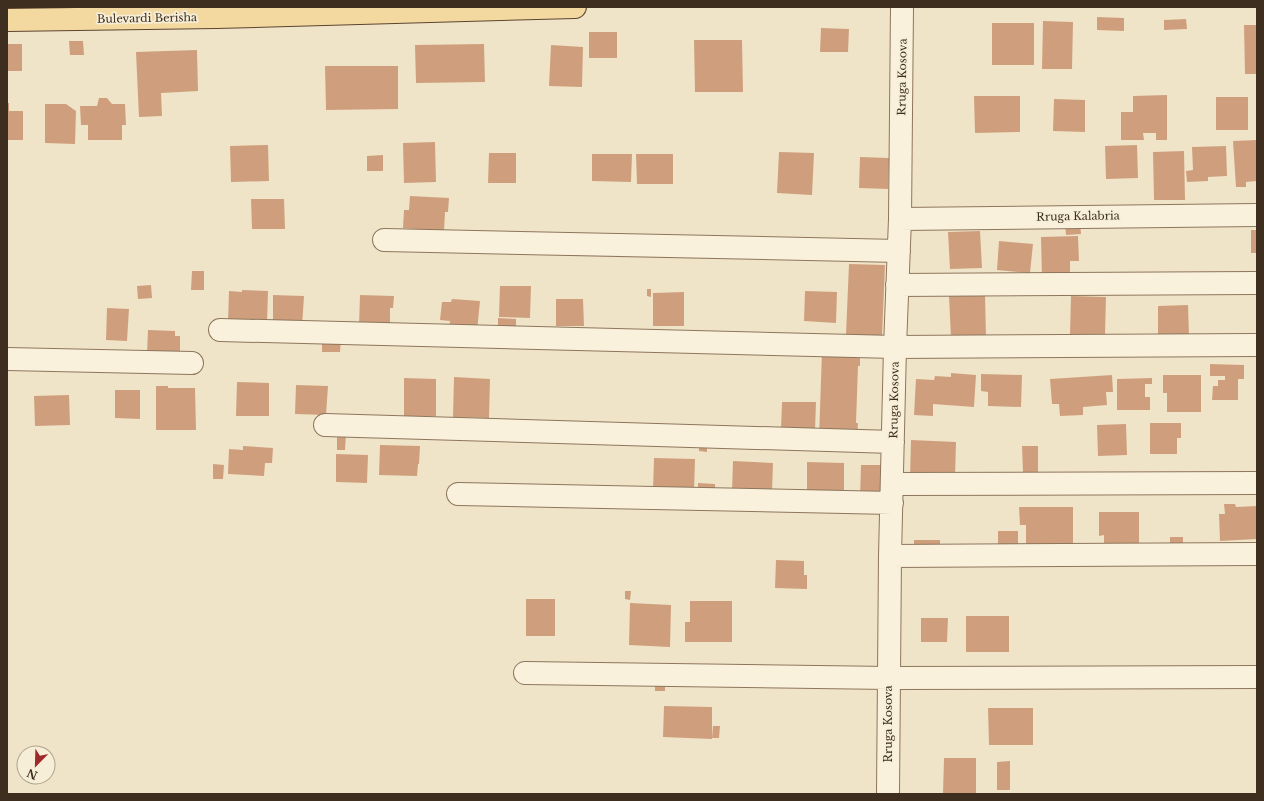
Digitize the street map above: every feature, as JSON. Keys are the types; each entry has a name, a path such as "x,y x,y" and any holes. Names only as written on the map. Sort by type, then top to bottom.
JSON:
{"main road":[{"name":"Bulevardi Berisha","path":"7,20 216,12 576,7"}],"street":[{"name":"Rruga Kosova","path":"888,794 890,556 900,219 902,7"},
{"name":"Rruga Kalabria","path":"900,219 1257,215"},
{"path":"384,240 899,251"},
{"path":"897,285 1257,283"},
{"path":"220,330 895,348 1257,345"},
{"path":"7,359 192,363"},
{"path":"325,425 893,442"},
{"path":"458,494 892,494 1257,483"},
{"path":"890,556 1257,554"},
{"path":"524,673 889,678 1257,677"}],"building":[{"path":"1097,17 1124,18 1124,31 1097,30"},
{"path":"1186,19 1187,29 1164,30 1164,20"},
{"path":"1043,21 1073,22 1072,69 1042,69"},
{"path":"992,23 1034,23 1034,65 992,65"},
{"path":"1244,25 1257,25 1257,74 1245,74"},
{"path":"821,28 849,29 848,52 820,52"},
{"path":"589,32 617,32 617,58 589,58"},
{"path":"694,40 742,40 743,92 695,92"},
{"path":"69,41 83,41 84,55 70,55"},
{"path":"7,44 22,44 22,71 7,71"},
{"path":"484,44 485,82 416,83 415,45"},
{"path":"551,45 583,47 582,87 549,86"},
{"path":"197,50 198,91 161,93 162,116 139,117 136,52"},
{"path":"325,66 398,66 398,109 326,110"},
{"path":"1167,95 1167,140 1156,140 1156,133 1143,133 1144,140 1121,140 1121,112 1133,112 1133,96"},
{"path":"974,96 1020,96 1020,132 975,133"},
{"path":"1216,97 1248,97 1248,130 1216,130"},
{"path":"99,98 107,98 112,104 125,104 126,125 122,125 122,140 88,140 88,125 81,125 80,106 97,106"},
{"path":"1054,99 1085,100 1085,132 1053,131"},
{"path":"7,103 9,103 9,111 23,111 23,140 7,140"},
{"path":"45,104 66,104 76,111 75,144 45,143"},
{"path":"1257,140 1257,181 1246,182 1246,187 1236,187 1233,141"},
{"path":"435,142 436,182 404,183 403,143"},
{"path":"268,145 269,181 231,182 230,146"},
{"path":"1137,145 1138,178 1106,179 1105,146"},
{"path":"1226,146 1227,176 1208,177 1208,181 1187,182 1186,171 1193,170 1192,147"},
{"path":"1184,151 1185,200 1154,200 1153,152"},
{"path":"779,152 814,153 812,195 777,193"},
{"path":"489,153 516,153 516,183 488,183"},
{"path":"592,154 632,154 631,182 592,181"},
{"path":"636,154 673,154 673,184 637,184"},
{"path":"383,155 383,171 367,171 367,156"},
{"path":"860,157 889,158 888,189 859,188"},
{"path":"410,196 449,198 448,212 445,212 444,231 403,228 404,210 409,210"},
{"path":"251,199 284,199 285,229 252,229"},
{"path":"1080,222 1081,234 1066,235 1065,223"},
{"path":"1251,230 1257,230 1257,253 1251,253"},
{"path":"980,231 982,268 950,269 948,232"},
{"path":"1078,236 1079,261 1070,261 1070,278 1042,279 1041,237"},
{"path":"999,241 1033,244 1030,273 997,270"},
{"path":"849,264 885,265 882,336 846,334"},
{"path":"192,271 204,271 204,290 191,290"},
{"path":"151,285 152,298 138,299 137,286"},
{"path":"500,286 531,286 530,318 499,317"},
{"path":"647,289 651,289 651,297 647,296"},
{"path":"242,290 268,291 267,323 228,322 229,291 242,292"},
{"path":"805,291 837,292 836,323 804,321"},
{"path":"684,292 684,326 653,326 653,293"},
{"path":"273,295 304,296 302,327 273,327"},
{"path":"360,295 394,296 393,308 390,308 390,328 359,327"},
{"path":"985,295 986,337 951,338 949,296"},
{"path":"1071,296 1106,297 1105,335 1070,334"},
{"path":"452,299 480,301 477,331 449,329 450,321 440,320 442,302 451,302"},
{"path":"556,299 583,299 584,326 556,326"},
{"path":"1188,305 1189,336 1158,337 1158,306"},
{"path":"107,308 129,309 127,341 106,340"},
{"path":"498,318 516,319 516,331 498,331"},
{"path":"148,330 175,331 175,336 180,336 180,355 147,354"},
{"path":"322,339 341,340 340,352 322,352"},
{"path":"822,351 860,353 860,366 858,366 856,423 858,423 857,439 819,438"},
{"path":"1210,364 1244,365 1244,379 1238,379 1238,400 1212,400 1213,386 1218,386 1218,380 1225,380 1225,376 1210,376"},
{"path":"951,373 976,375 974,407 933,404 933,416 914,415 916,379 934,380 935,376 951,377"},
{"path":"981,374 1022,375 1021,407 988,406 988,392 981,391"},
{"path":"1112,375 1113,392 1106,392 1107,405 1083,407 1083,415 1060,416 1059,404 1052,404 1050,379"},
{"path":"1163,375 1201,375 1201,412 1167,412 1167,393 1163,393"},
{"path":"454,377 490,379 489,418 453,417"},
{"path":"404,378 436,379 436,416 404,416"},
{"path":"1152,378 1152,384 1145,384 1145,397 1150,397 1150,410 1117,410 1117,379"},
{"path":"237,382 269,383 269,416 236,416"},
{"path":"296,385 328,386 326,415 295,414"},
{"path":"156,386 168,386 168,388 195,388 196,430 156,430"},
{"path":"115,390 140,390 140,419 115,418"},
{"path":"69,395 70,425 35,426 34,396"},
{"path":"782,402 816,402 815,431 781,430"},
{"path":"1150,423 1181,423 1181,438 1177,438 1177,454 1150,454"},
{"path":"1126,424 1127,455 1098,456 1097,425"},
{"path":"337,434 346,434 345,450 337,450"},
{"path":"911,440 956,442 955,477 910,478"},
{"path":"699,443 707,444 707,452 699,451"},
{"path":"380,445 420,446 417,476 379,475"},
{"path":"243,446 273,448 272,463 265,463 264,476 228,474 229,449 243,450"},
{"path":"1022,446 1038,446 1038,473 1023,473"},
{"path":"336,454 368,455 367,483 336,482"},
{"path":"654,458 695,459 694,492 653,490"},
{"path":"733,461 773,463 772,492 732,491"},
{"path":"807,462 844,463 844,491 807,497"},
{"path":"213,464 224,465 223,479 213,479"},
{"path":"861,465 882,465 881,498 860,498"},
{"path":"698,483 715,484 715,494 698,493"},
{"path":"1224,504 1235,504 1236,507 1257,506 1257,539 1220,541 1219,514 1225,514"},
{"path":"1019,507 1073,507 1073,544 1057,544 1057,547 1026,547 1026,525 1020,525"},
{"path":"1099,512 1139,512 1139,544 1104,544 1104,535 1099,536"},
{"path":"998,531 1018,531 1018,549 998,550"},
{"path":"1170,537 1183,537 1183,549 1170,549"},
{"path":"914,540 940,540 940,550 914,551"},
{"path":"776,560 804,561 804,575 807,575 807,589 775,588"},
{"path":"625,591 631,591 630,600 625,599"},
{"path":"526,599 555,599 555,636 526,636"},
{"path":"690,601 732,601 732,642 685,642 685,622 690,622"},
{"path":"630,603 671,605 670,647 629,645"},
{"path":"966,616 1009,616 1009,652 966,652"},
{"path":"921,618 948,618 947,642 921,642"},
{"path":"655,679 665,680 665,691 655,691"},
{"path":"664,706 712,707 712,739 663,737"},
{"path":"988,708 1033,708 1033,745 989,745"},
{"path":"713,726 720,726 719,738 712,738"},
{"path":"944,758 976,758 976,794 943,794"},
{"path":"1010,761 1010,790 997,790 997,762"}]}
